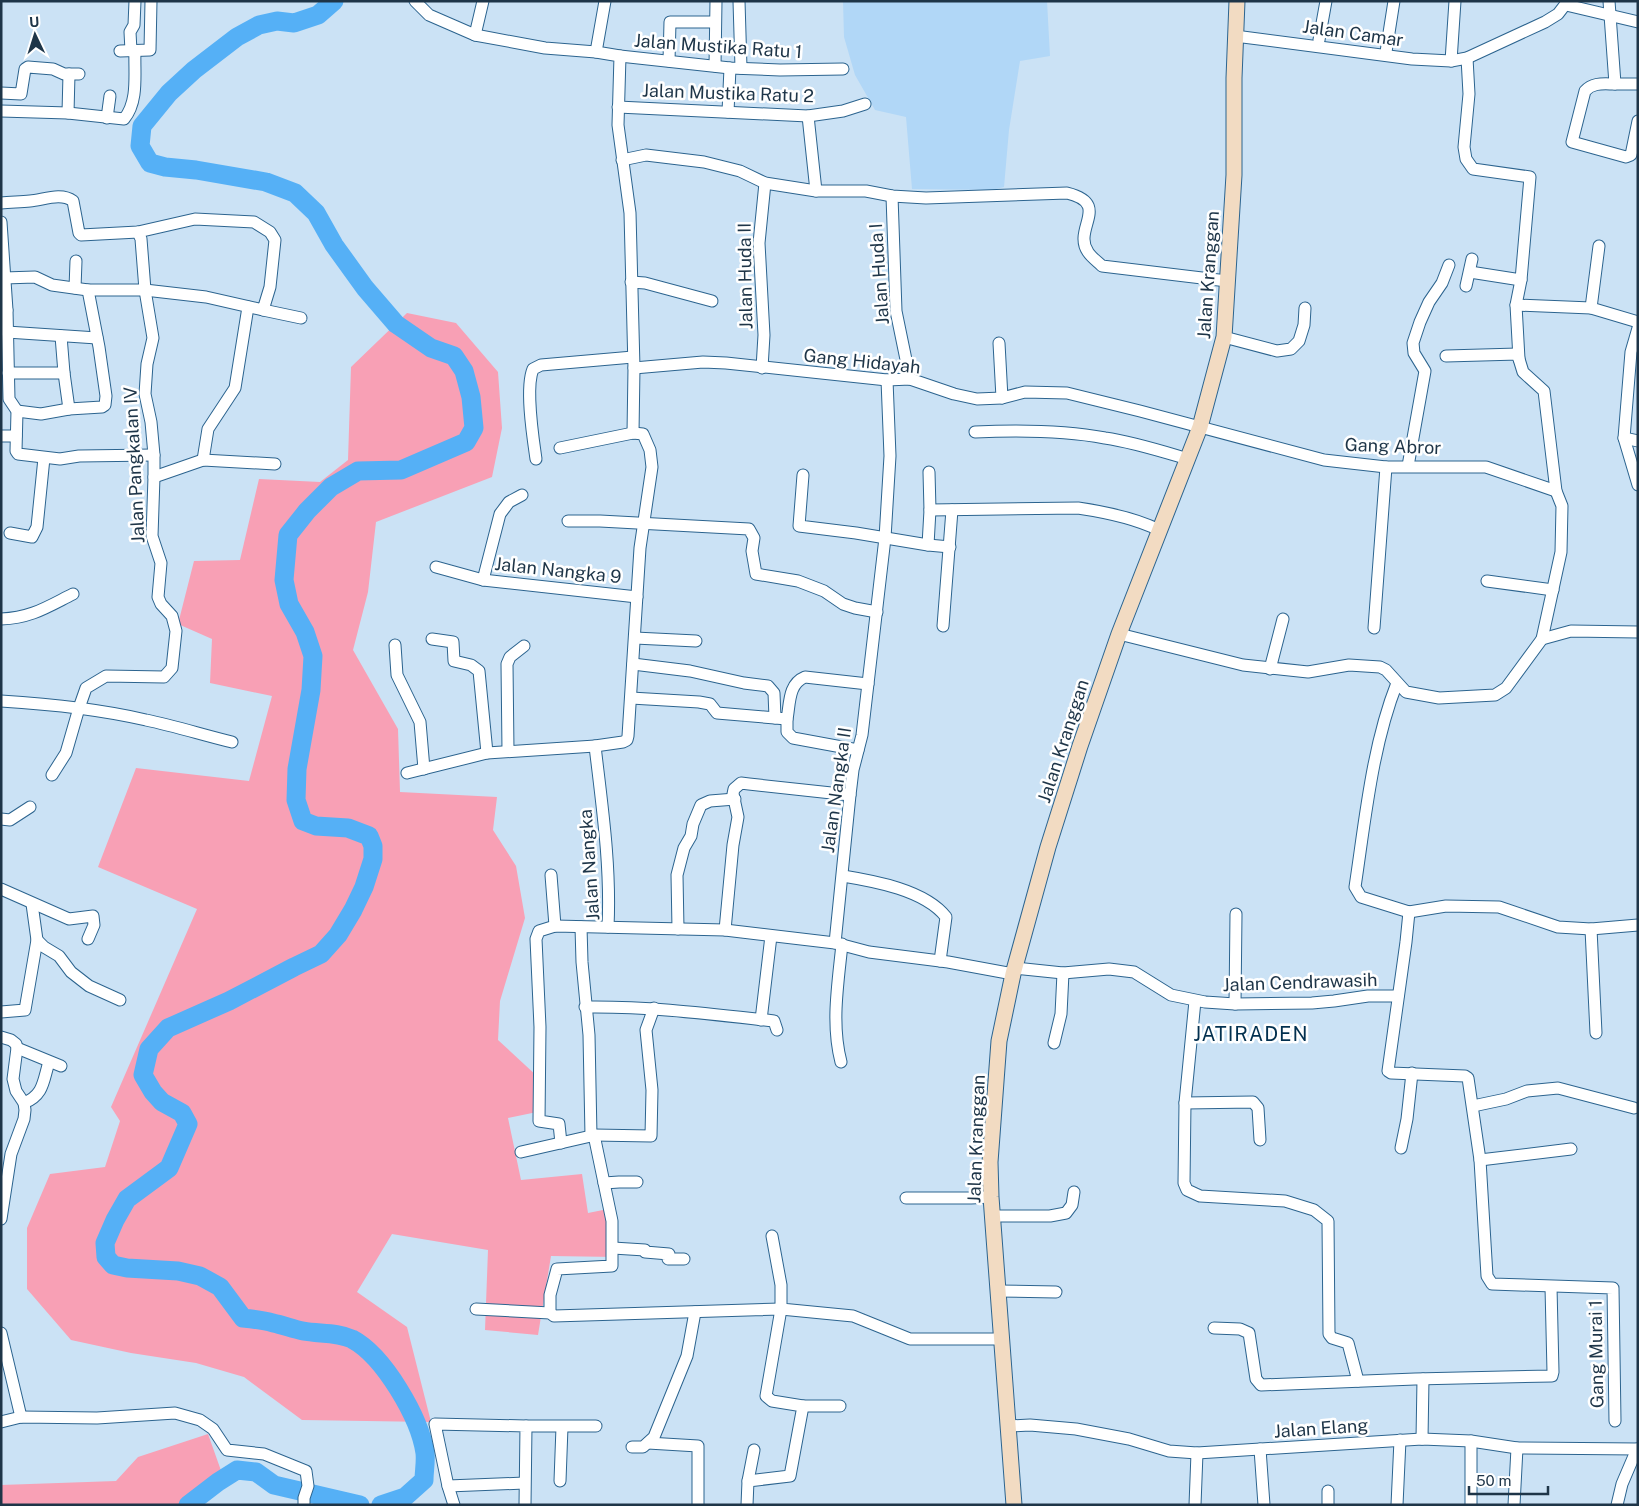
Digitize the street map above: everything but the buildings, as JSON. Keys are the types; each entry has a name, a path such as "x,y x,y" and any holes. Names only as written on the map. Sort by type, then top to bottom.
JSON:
{"main road":[{"name":"Jalan Kranggan","path":"1014,1505 991,1197 990,1162 999,1041 1014,971 1048,847 1080,746 1119,634 1200,427 1224,337 1234,158 1237,1"}],"street":[{"path":"1,111 68,113 124,119 133,102 128,51 130,32 134,25 135,1"},
{"path":"128,51 148,51 151,47 151,1"},
{"name":"Jalan Mustika Ratu 1","path":"415,1 429,15 475,35 545,48 736,68 780,70 843,69"},
{"path":"475,35 483,1"},
{"path":"596,52 605,1"},
{"path":"715,66 716,1"},
{"path":"728,112 736,68 739,1"},
{"path":"1319,40 1326,1"},
{"path":"1386,52 1394,1"},
{"path":"1451,61 1455,1"},
{"path":"1609,1 1615,84"},
{"name":"Jalan Camar","path":"1235,36 1412,59 1451,61 1467,58 1545,22 1558,14 1567,3 1611,17 1638,22"},
{"path":"669,61 670,22 716,22"},
{"path":"620,56 619,141 626,173 630,213 633,433"},
{"path":"1467,58 1468,94 1464,147 1466,159 1473,169 1530,177 1521,280 1516,305 1519,359"},
{"path":"1,93 21,94 24,69 28,67 54,69 74,74 68,113"},
{"path":"1638,84 1595,84 1589,86 1585,91 1572,142 1626,157 1631,155 1638,121"},
{"path":"107,118 110,96"},
{"name":"Jalan Mustika Ratu 2","path":"618,106 808,116 843,111 864,104"},
{"path":"808,116 816,190"},
{"path":"622,160 646,155 704,162 740,171 765,183 816,190 866,192 892,196 940,198 1067,193 1078,196 1087,202 1090,210 1085,238 1087,251 1102,266 1227,282"},
{"name":"Jalan Huda II","path":"762,368 764,335 759,243 765,183"},
{"name":"Jalan Huda I","path":"892,196 896,311 910,380"},
{"path":"1,203 56,197 73,201 80,235 138,232 195,219 254,222 270,232 275,240 270,288 263,310"},
{"path":"1,222 9,399 17,411 16,451 18,454 60,459 79,456 154,455"},
{"name":"Jalan Pangkalan IV","path":"52,775 66,753 86,688 106,676 164,677 172,668 176,630 172,616 161,604 158,597 161,563 152,536 154,455 151,422 145,394 147,364 152,338 145,290 141,239 138,232"},
{"path":"1591,308 1599,246"},
{"path":"1466,286 1472,259"},
{"path":"75,288 76,261"},
{"path":"1408,466 1425,371 1414,353 1413,343 1429,302 1442,283 1449,265"},
{"path":"1470,272 1521,280"},
{"path":"4,278 35,277 52,285 88,290 145,290 206,296 301,318"},
{"path":"631,282 645,283 712,301"},
{"path":"17,411 41,414 70,409 102,407 105,405 106,396 88,290"},
{"path":"1516,305 1591,308 1638,322"},
{"path":"204,460 208,429 235,388 248,307"},
{"path":"1224,337 1277,351 1286,351 1299,341 1304,325 1305,308"},
{"path":"1638,328 1631,352 1624,438 1638,485"},
{"path":"7,332 61,336 98,342"},
{"path":"61,336 64,373 70,409"},
{"path":"999,343 1002,398"},
{"path":"1119,634 1243,665 1270,669 1308,672 1349,665 1370,666 1386,670 1406,692 1440,698 1495,695 1506,688 1542,638 1561,552 1562,506 1556,491 1544,392 1523,372 1518,354 1446,356"},
{"name":"Gang Hidayah","path":"536,460 531,421 530,378 533,369 541,365 703,362 887,380 910,380 954,394 977,398 1002,398 1025,392 1067,393 1200,427"},
{"path":"8,373 64,373"},
{"name":"Jalan Nangka II","path":"840,1062 835,1019 843,876 853,770 862,735 885,538 890,456 887,380"},
{"name":"Gang Abror","path":"1200,427 1324,460 1386,467 1486,467 1556,491"},
{"path":"975,432 1020,430 1106,438 1188,459"},
{"path":"407,773 487,753 508,750 595,746 627,740 643,523 652,467 650,450 642,434 633,433 560,448"},
{"path":"1,436 16,436"},
{"path":"1624,438 1638,441"},
{"path":"10,533 32,537 37,527 44,458"},
{"path":"154,477 204,460 275,464"},
{"path":"1374,628 1386,467"},
{"path":"928,545 930,510 929,472"},
{"path":"804,475 799,526 950,547"},
{"name":"Jalan Nangka 9","path":"522,495 509,502 500,514 483,580 637,596"},
{"path":"930,510 1078,508 1117,516 1159,530"},
{"path":"943,626 952,510"},
{"path":"568,521 749,529 754,538 752,551 756,574 798,581 824,591 843,604 877,612"},
{"path":"436,568 483,580"},
{"path":"1487,581 1553,590"},
{"path":"1,619 17,619 33,615 73,594"},
{"path":"1270,669 1283,619"},
{"path":"1542,638 1571,631 1638,632"},
{"path":"635,638 696,641"},
{"path":"432,639 453,642 454,661 471,665 479,672 487,753"},
{"path":"395,645 397,675 420,722 424,769"},
{"path":"508,750 507,664 510,657 524,646"},
{"path":"633,664 690,671 744,683 768,686 774,692 781,719 787,732 793,738 858,750"},
{"path":"781,719 789,711 792,691 799,679 804,676 868,684"},
{"path":"1397,684 1389,704 1371,781 1355,887 1361,897 1408,912 1446,906 1499,907 1558,927 1591,929 1638,925"},
{"path":"630,698 710,704 717,713 781,719"},
{"path":"1,701 79,708 145,720 232,742"},
{"name":"Jalan Nangka","path":"595,746 606,844 609,894 608,927 725,930 839,944 869,952 1014,971"},
{"path":"725,930 733,845 738,817 733,794 734,789 741,783 789,787 850,796"},
{"path":"678,928 677,875 684,848 691,836 692,824 701,805 710,801 735,799"},
{"path":"1,819 10,820 30,807"},
{"path":"551,875 555,926"},
{"path":"843,876 906,890 941,910 946,917 940,961"},
{"path":"1,889 69,919 93,916 94,925 88,939"},
{"path":"1,1012 24,1010 37,940 32,904"},
{"path":"1398,996 1406,942 1408,912"},
{"path":"1235,1004 1236,914"},
{"path":"561,1143 560,1124 539,1121 540,1027 536,939 539,931 555,926 608,927"},
{"path":"550,1312 550,1295 557,1269 612,1266 612,1221 592,1136 589,1035 585,1007 581,927"},
{"path":"1591,929 1596,1033"},
{"path":"761,1020 771,936"},
{"path":"37,940 44,947 59,956 71,972 89,986 120,1000"},
{"name":"Jalan Cendrawasih","path":"1014,971 1063,973 1109,969 1134,972 1171,995 1194,1001 1235,1004 1334,1002 1374,995 1398,996 1388,1071 1391,1073 1464,1076 1468,1078 1480,1160 1487,1276 1489,1281 1492,1284 1503,1286 1551,1287"},
{"path":"1054,1042 1060,1014 1063,973"},
{"path":"1194,1001 1185,1103 1184,1183 1187,1190 1200,1196 1285,1201 1314,1210 1328,1221 1329,1334 1332,1338 1348,1343 1358,1381"},
{"path":"585,1007 654,1008 774,1021 777,1030"},
{"path":"521,1152 592,1136 652,1136 652,1090 646,1037 654,1008"},
{"path":"1,1036 16,1044 13,1079 16,1091 24,1103 24,1119 11,1154 1,1219"},
{"path":"17,1048 61,1066"},
{"path":"24,1103 34,1099 40,1092 49,1062"},
{"path":"1401,1148 1408,1119 1412,1074"},
{"path":"1473,1106 1506,1099 1527,1091 1558,1088 1634,1108"},
{"path":"1185,1103 1253,1102 1258,1108 1260,1140"},
{"path":"1480,1160 1571,1149"},
{"path":"604,1183 638,1182"},
{"path":"992,1216 1050,1216 1066,1213 1072,1205 1074,1192"},
{"path":"906,1198 991,1197"},
{"path":"772,1236 781,1285 781,1309 766,1396 772,1401 803,1406 840,1406"},
{"path":"613,1248 669,1254 668,1259 684,1260"},
{"path":"1214,1328 1240,1329 1249,1333 1256,1380 1262,1385 1552,1376 1551,1287"},
{"name":"Gang Murai 1","path":"1551,1287 1613,1288 1615,1421"},
{"path":"997,1291 1056,1292"},
{"path":"476,1309 550,1312 554,1316 781,1309 853,1316 910,1338 1002,1339"},
{"path":"632,1447 642,1447 654,1437 687,1356 695,1312"},
{"path":"1,1334 21,1417"},
{"path":"1422,1439 1423,1379"},
{"path":"748,1481 790,1476 803,1406"},
{"path":"1,1422 21,1417 96,1418 175,1413 200,1420 206,1424 213,1429 227,1450 264,1454 306,1471 308,1486 304,1501"},
{"path":"454,1505 448,1486 435,1424 596,1426"},
{"name":"Jalan Elang","path":"1008,1426 1030,1425 1076,1429 1130,1439 1169,1451 1196,1454 1422,1439 1470,1441 1517,1448 1637,1449"},
{"path":"525,1505 526,1426"},
{"path":"560,1480 562,1427"},
{"path":"1398,1505 1400,1440"},
{"path":"1470,1441 1471,1505"},
{"path":"648,1443 698,1446 698,1505"},
{"path":"1514,1505 1517,1448"},
{"path":"1260,1449 1264,1505"},
{"path":"1616,1505 1622,1484 1637,1449"},
{"path":"747,1505 748,1481 754,1450"},
{"path":"1195,1505 1196,1454"},
{"path":"448,1486 524,1483"},
{"path":"1328,1491 1328,1505"}],"shaded area":[{"path":"843,1 1047,1 1050,56 1020,61 1009,130 1004,187 992,190 912,189 906,117 875,110 855,75 844,37"},
{"path":"407,313 456,323 498,372 502,428 492,477 376,522 368,592 353,650 398,729 400,792 497,797 493,830 516,866 525,918 500,1001 498,1040 538,1077 537,1112 508,1118 521,1180 582,1174 588,1213 613,1208 616,1257 551,1256 538,1335 485,1330 488,1250 392,1234 357,1292 407,1327 431,1422 302,1420 244,1377 196,1363 131,1353 71,1340 27,1289 27,1228 50,1174 105,1167 120,1121 111,1107 197,909 98,867 136,768 249,781 272,696 210,683 212,639 178,624 194,561 240,560 259,479 320,482 348,460 351,367"},
{"path":"208,1434 224,1479 197,1505 1,1505 1,1485 116,1481 138,1457"}],"waterway":[{"path":"334,1 318,15 294,23 277,21 259,25 237,37 194,70 169,93 142,126 140,146 150,163 165,167 196,170 266,182 295,193 316,213 334,245 365,288 396,324 431,348 454,356 464,371 471,397 474,428 466,442 401,470 358,471 331,487 307,511 288,535 284,580 289,604 305,632 313,656 311,690 297,769 296,800 303,821 316,826 348,828 369,836 373,846 373,859 364,887 353,910 338,935 321,954 229,1001 168,1028 149,1049 143,1075 153,1092 162,1102 182,1113 188,1124 169,1168 127,1199 105,1243 106,1257 113,1265 127,1268 178,1271 200,1276 220,1287 243,1318 266,1321 303,1331 340,1335 352,1339 364,1347 388,1373 399,1389 416,1423 425,1453 424,1480 405,1497 381,1505"},
{"path":"188,1505 237,1470 256,1472 274,1485 360,1505"}],"district":[{"name":"JATIRADEN","path":"1251,1034"}]}
